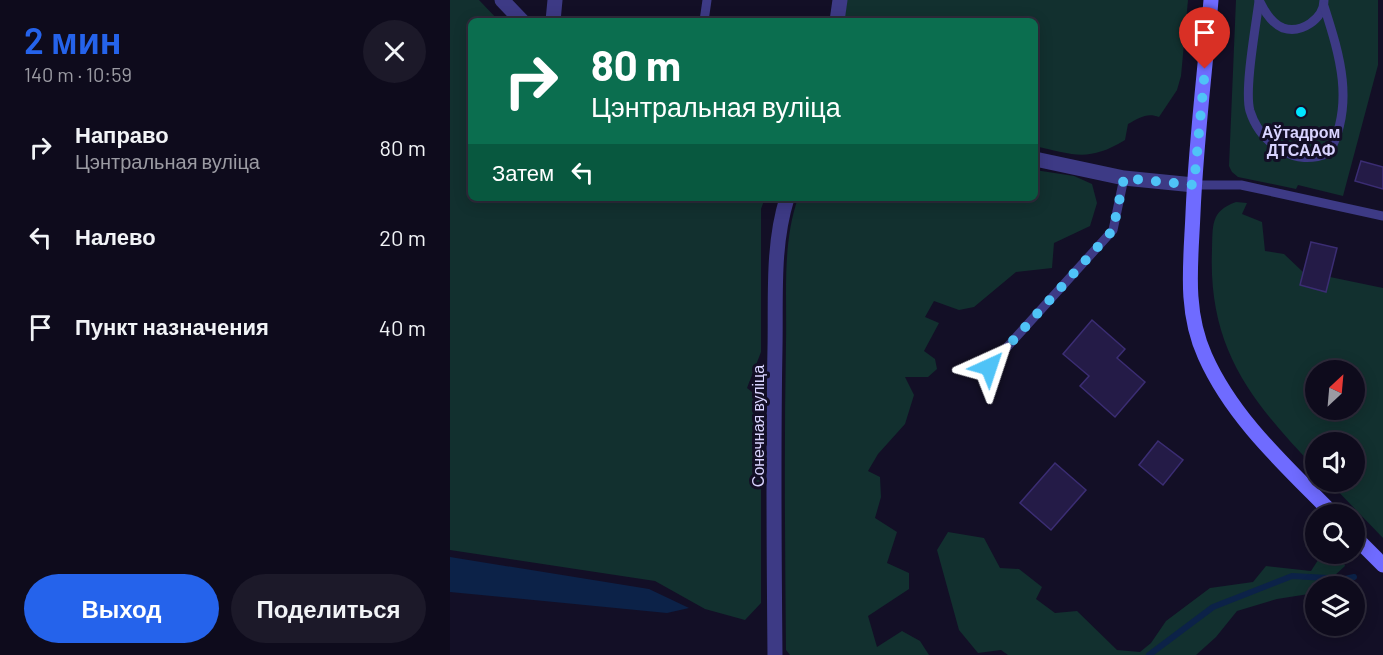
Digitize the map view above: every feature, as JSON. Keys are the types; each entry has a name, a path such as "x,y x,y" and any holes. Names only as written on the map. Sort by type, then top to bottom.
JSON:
{"main road":[{"path":"1211,0 1194,185 1189,292 1194,325 1204,355 1219,384 1241,416 1267,447 1323,504"},
{"path":"1365,547 1383,565"}],"street":[{"path":"502,0 519,18"},
{"path":"553,18 555,0"},
{"path":"837,18 840,0"},
{"path":"1038,160 1124,178 1194,185"},
{"name":"Сонечная вуліца","path":"774,655 774,404 777,247 786,201"}],"lane":[{"path":"704,18 707,0"},
{"path":"1259,0 1269,19 1284,28 1300,28 1314,21 1324,3"},
{"path":"1259,0 1249,86 1250,109 1258,129 1272,144 1292,156 1314,159 1329,153 1339,134 1343,94 1340,54 1324,3"},
{"path":"989,367 1113,230 1124,178"},
{"path":"1194,185 1241,185 1383,216"}],"green space":[{"path":"450,0 479,0 496,18 468,18 468,201 764,201 761,209 761,352 747,388 761,399 761,603 745,620 705,609 655,581 450,550"},
{"path":"847,0 1188,0 1181,76 1177,90 1159,117 1147,115 1139,118 1128,124 1125,140 1101,151 1081,155 1038,147 1038,18 844,18"},
{"name":"Аўтадром ДТСААФ","path":"1236,0 1378,0 1378,65 1343,196 1298,185 1296,189 1238,177 1232,172 1229,166"},
{"path":"1038,170 1074,176 1092,184 1097,203 1090,226 1054,243 1052,268 1016,272 974,307 959,310 934,301 925,317 939,323 924,351 935,359 937,369 928,377 905,377 914,395 905,424 878,454 868,471 880,477 881,497 875,518 897,532 887,563 909,573 909,589 868,616 877,647 902,631 920,641 929,655 790,655 786,650 786,288 787,251 797,201 1038,201"},
{"path":"1236,202 1247,203 1242,214 1262,222 1265,251 1284,254 1303,272 1300,285 1325,292 1330,277 1383,288 1383,538 1365,519 1365,504 1350,504 1339,492 1365,492 1365,432 1305,432 1305,457 1271,419 1238,371 1217,316 1213,285 1213,227 1221,210"},
{"path":"948,532 984,538 1000,568 1019,569 1042,587 1036,599 1055,613 1077,611 1117,650 1140,652 1151,643 1166,621 1210,588 1253,582 1266,566 1311,571 1316,564 1344,564 1345,566 1334,576 1305,576 1305,595 1277,599 1237,611 1216,637 1196,655 1008,655 1001,650 978,653 959,630 937,550"}],"water":[{"path":"450,557 649,589 689,608 667,613 450,592"}],"building":[{"path":"1361,161 1383,167 1383,189 1355,181"},
{"path":"1311,242 1337,248 1326,292 1300,285"},
{"path":"1092,320 1125,349 1117,358 1145,382 1115,417 1080,386 1089,376 1063,354"},
{"path":"1158,441 1183,460 1163,485 1139,465"},
{"path":"1055,463 1086,490 1051,530 1020,503"}],"waterway":[{"path":"1149,655 1213,607 1292,576 1305,577"}],"place":[{"name":"Аўтадром ДТСААФ","path":"1301,112"}],"route":[{"path":"989,367 1113,230 1124,178 1194,185 1205,69"}]}
